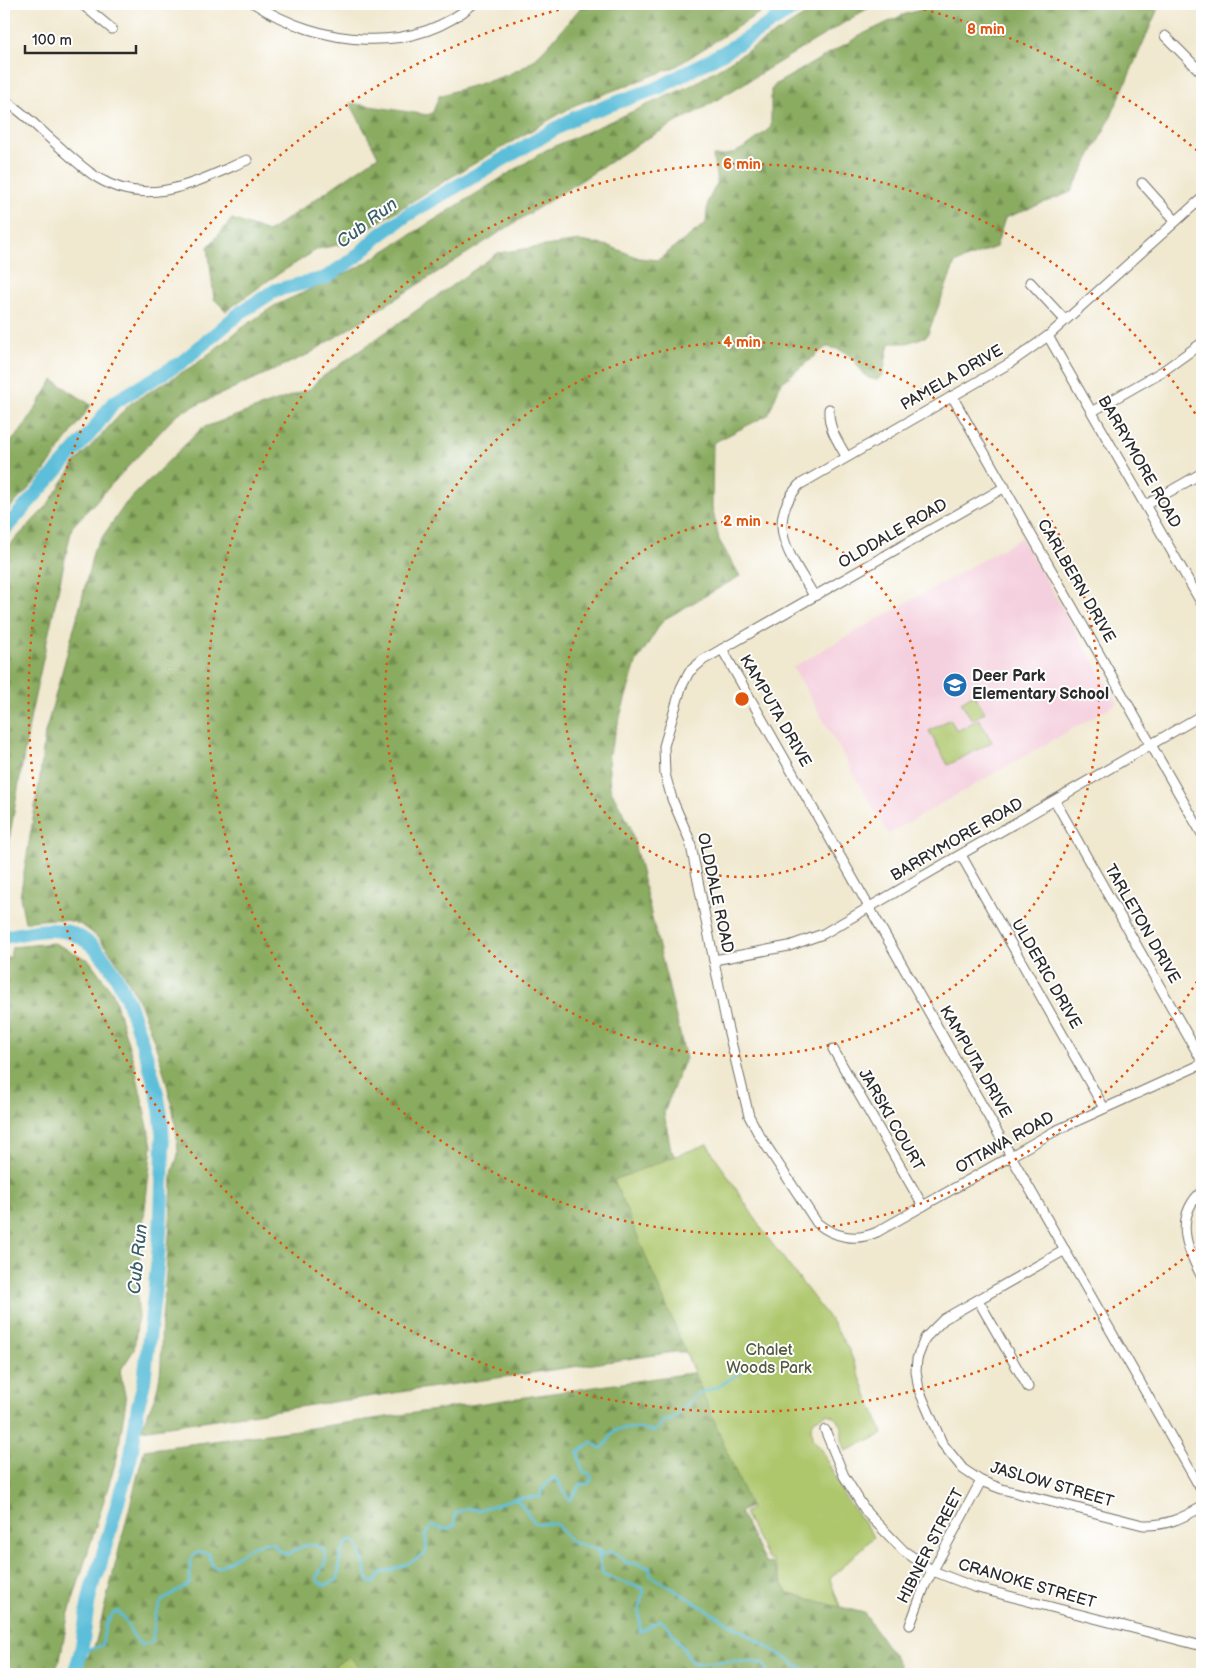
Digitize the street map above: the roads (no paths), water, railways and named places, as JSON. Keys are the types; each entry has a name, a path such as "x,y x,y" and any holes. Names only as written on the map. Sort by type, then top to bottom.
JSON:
{"street":[{"path":"82,4 112,29"},
{"path":"255,4 282,19 312,30 371,40 400,38 425,32 450,21 473,4"},
{"path":"1166,36 1202,73"},
{"path":"4,100 86,170 106,182 130,190 158,193 174,190 247,160"},
{"path":"1142,183 1176,221"},
{"name":"PAMELA DRIVE","path":"814,596 784,542 781,530 782,514 791,494 799,484 1010,363 1048,336 1202,198"},
{"path":"1030,282 1065,320"},
{"name":"BARRYMORE ROAD","path":"1048,336 1202,604"},
{"path":"1092,411 1163,371 1202,343"},
{"name":"CARLBERN DRIVE","path":"952,396 1202,834"},
{"path":"828,409 828,422 846,456"},
{"path":"1146,505 1202,473"},
{"name":"OLDDALE ROAD","path":"823,1228 809,1214 749,1116 726,1021 690,841 668,789 663,757 666,737 684,681 698,664 1005,487"},
{"name":"KAMPUTA DRIVE","path":"722,649 1202,1491"},
{"name":"BARRYMORE ROAD","path":"714,960 803,942 870,907 1202,715"},
{"name":"TARLETON DRIVE","path":"1055,801 1202,1063"},
{"name":"ULDERIC DRIVE","path":"961,855 1104,1108"},
{"name":"JARSKI COURT","path":"833,1049 923,1206"},
{"name":"OTTAWA ROAD","path":"823,1228 841,1236 860,1237 877,1232 1055,1131 1202,1063"},
{"path":"1202,1191 1191,1205 1184,1230 1189,1254 1202,1277"},
{"name":"JASLOW STREET","path":"1065,1250 944,1319 931,1330 920,1348 916,1371 919,1390 942,1443 957,1463 981,1481 1002,1489 1142,1525 1160,1526 1172,1523 1202,1507"},
{"path":"978,1300 1028,1388"},
{"name":"CRANOKE STREET","path":"825,1430 844,1476 867,1513 904,1551 933,1570 974,1587 1202,1646"},
{"name":"HIBNER STREET","path":"910,1625 915,1606 981,1481"}],"waterway":[{"name":"Cub Run","path":"4,530 93,430 113,403 182,362 241,312 276,290 325,278 355,258 378,236 407,215 576,117 660,87 726,51 801,4"},
{"name":"Cub Run","path":"4,937 38,931 63,931 83,939 102,957 118,980 133,1016 154,1081 162,1123 163,1165 160,1235 144,1382 138,1406 131,1456 93,1584 81,1649 73,1674"},
{"path":"516,1498 540,1497 542,1489 554,1477 570,1500 581,1484 588,1484 592,1479 589,1473 583,1472 578,1453 592,1442 600,1448 604,1447 615,1430 620,1429 634,1428 654,1432 663,1421 672,1420 697,1394 718,1387 744,1370"},
{"path":"82,1653 102,1645 104,1631 110,1618 117,1611 124,1618 134,1637 141,1645 152,1642 156,1613 162,1601 190,1583 190,1559 198,1552 209,1554 212,1565 215,1568 231,1561 250,1548 264,1543 273,1543 279,1551 288,1554 301,1547 313,1544 324,1550 326,1561 316,1578 320,1583 326,1585 337,1580 341,1553 346,1544 351,1541 358,1544 369,1582 374,1583 381,1573 403,1566 425,1554 427,1547 425,1537 432,1526 446,1529 455,1525 455,1513 467,1508 479,1510 516,1498 535,1523 556,1524 571,1542 597,1549 603,1575 644,1589 639,1608 640,1632 660,1620 669,1628 693,1663 731,1661 763,1663 768,1674"},
{"path":"598,1550 603,1555 609,1551 622,1557 626,1563 634,1563 650,1568 650,1575 812,1674"}],"place":[{"name":"Deer Park Elementary School","path":"955,685"}],"park label":[{"name":"Chalet Woods Park","path":"769,1359"}]}
